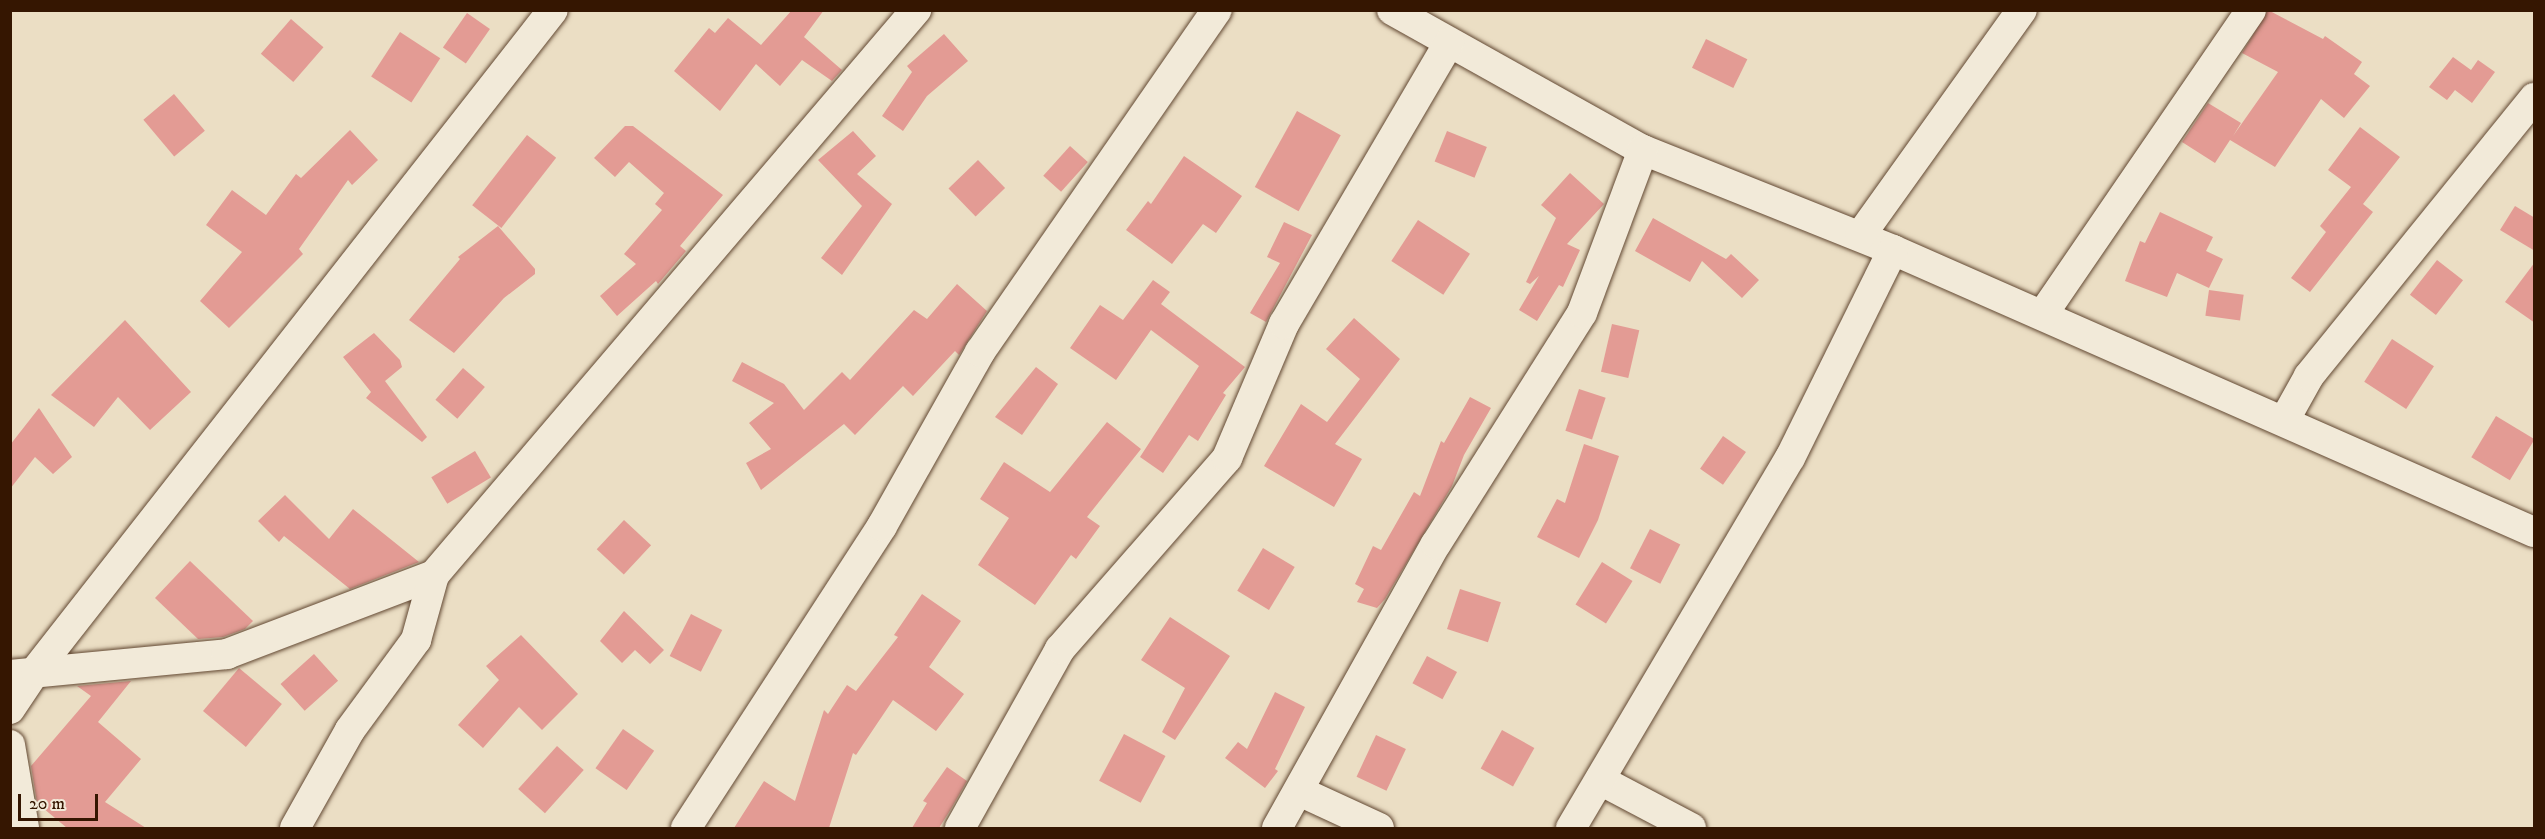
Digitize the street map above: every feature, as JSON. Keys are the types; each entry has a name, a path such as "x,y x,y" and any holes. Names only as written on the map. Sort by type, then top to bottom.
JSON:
{"street":[{"path":"10,709 23,672 553,10"},
{"path":"295,828 350,730 416,640 434,575 916,10"},
{"path":"686,828 882,526 980,352 1217,10"},
{"path":"1392,10 1643,150 1860,236 2043,314 2535,532"},
{"path":"1860,236 2022,10"},
{"path":"2043,314 2251,10"},
{"path":"960,828 1060,649 1227,458 1284,324 1449,42"},
{"path":"2284,421 2309,376 2416,239 2535,98"},
{"path":"1277,828 1436,544 1582,313 1643,150"},
{"path":"1571,828 1790,458 1893,250"},
{"path":"23,672 227,654 434,575"},
{"path":"10,745 24,828"},
{"path":"1600,780 1691,828"},
{"path":"1299,791 1379,828"}],"building":[{"path":"792,10 824,10 804,37 842,70 832,81 802,60 780,86 756,64 720,111 674,71 709,28 715,33 728,18 761,45"},
{"path":"2268,10 2323,39 2325,36 2362,62 2354,74 2370,86 2344,118 2321,99 2275,167 2230,140 2215,163 2182,142 2208,103 2241,123 2233,136 2278,72 2242,53"},
{"path":"467,13 490,29 466,63 443,47"},
{"path":"291,19 323,47 293,82 261,54"},
{"path":"400,32 440,58 411,103 371,76"},
{"path":"944,34 968,61 927,96 903,131 882,116 912,72 907,66"},
{"path":"1706,39 1747,59 1733,88 1692,68"},
{"path":"2453,57 2471,70 2478,60 2495,72 2472,103 2455,90 2447,100 2429,87"},
{"path":"174,94 205,131 174,156 143,120"},
{"path":"1297,111 1341,135 1299,211 1255,187"},
{"path":"625,126 633,126 723,195 680,246 686,251 658,284 656,281 617,316 600,296 636,264 624,254 662,210 655,204 664,193 629,162 615,177 594,158"},
{"path":"2360,127 2400,157 2363,204 2373,212 2310,292 2291,278 2326,232 2320,226 2351,187 2328,170"},
{"path":"350,130 378,160 352,185 348,180 299,249 303,254 229,328 200,301 242,252 206,225 232,190 266,215 296,174 301,178"},
{"path":"853,131 876,156 857,174 892,204 842,275 821,258 862,206 818,160"},
{"path":"1447,131 1487,147 1475,178 1435,162"},
{"path":"527,135 556,158 501,228 472,205"},
{"path":"1070,146 1088,162 1061,192 1043,176"},
{"path":"1184,156 1242,196 1216,233 1203,224 1172,264 1126,230 1148,201 1151,204"},
{"path":"978,160 1005,188 976,217 949,188"},
{"path":"1570,173 1604,204 1567,244 1580,250 1563,287 1559,285 1537,321 1519,310 1539,276 1530,284 1526,282 1556,218 1541,205"},
{"path":"2515,206 2535,218 2535,251 2500,230"},
{"path":"2160,212 2213,237 2206,251 2223,259 2209,288 2177,273 2167,297 2125,281 2140,241 2145,243"},
{"path":"1653,218 1726,259 1731,254 1759,280 1742,298 1702,261 1690,282 1635,251"},
{"path":"1418,220 1470,254 1443,295 1391,261"},
{"path":"1284,222 1312,235 1266,322 1250,313 1280,263 1267,257"},
{"path":"498,226 535,269 535,274 504,298 454,353 409,320 460,259 458,257"},
{"path":"2437,260 2463,280 2436,315 2410,295"},
{"path":"2535,262 2535,323 2505,302"},
{"path":"1153,280 1170,292 1161,304 1245,367 1223,393 1226,395 1198,441 1189,435 1163,473 1140,457 1199,366 1151,330 1116,380 1070,348 1100,305 1123,320"},
{"path":"957,284 987,311 959,355 955,351 913,396 903,386 855,435 844,424 761,490 746,463 771,449 749,423 774,403 732,381 742,362 784,384 804,410 842,372 850,380 914,310 927,319"},
{"path":"2209,290 2244,295 2240,321 2205,316"},
{"path":"1354,318 1400,359 1335,444 1362,459 1334,507 1264,466 1301,404 1327,422 1360,379 1326,349"},
{"path":"125,320 191,392 150,430 118,397 94,427 51,395"},
{"path":"1612,324 1639,330 1628,378 1601,372"},
{"path":"374,333 400,360 402,367 385,381 427,437 422,442 366,398 371,392 343,357"},
{"path":"2392,339 2434,366 2406,409 2364,382"},
{"path":"1036,367 1058,384 1022,435 995,417"},
{"path":"463,368 485,387 457,419 435,400"},
{"path":"1579,389 1606,398 1592,439 1565,431"},
{"path":"1470,397 1491,408 1464,455 1452,486 1385,599 1377,608 1357,602 1364,589 1355,584 1373,546 1381,550 1414,492 1420,496 1441,441 1444,443"},
{"path":"39,408 72,457 53,474 35,457 10,489 10,445"},
{"path":"2496,416 2534,439 2510,480 2471,457"},
{"path":"1107,422 1141,449 1087,517 1100,526 1076,559 1071,555 1035,605 978,565 1009,518 980,499 1004,462 1050,492"},
{"path":"1723,436 1746,452 1723,485 1700,469"},
{"path":"1584,444 1619,456 1598,520 1579,558 1537,537 1557,499 1565,503"},
{"path":"475,451 491,478 447,504 431,477"},
{"path":"285,495 329,539 353,509 419,562 350,589 284,536 279,542 258,521"},
{"path":"624,520 651,545 624,574 597,549"},
{"path":"1650,529 1680,544 1660,584 1630,568"},
{"path":"1263,548 1295,567 1269,610 1237,591"},
{"path":"190,561 253,621 245,629 223,637 198,639 155,598"},
{"path":"1602,562 1633,581 1606,623 1576,604"},
{"path":"1460,589 1501,602 1488,642 1447,629"},
{"path":"922,594 961,621 929,667 964,694 936,731 893,700 856,755 853,753 829,828 734,828 764,781 795,801 824,710 828,714 847,685 856,691 898,637 894,635"},
{"path":"624,611 664,650 650,664 635,650 622,663 600,641"},
{"path":"691,614 722,630 701,672 670,656"},
{"path":"1170,617 1230,656 1175,740 1162,732 1185,688 1141,660"},
{"path":"521,635 578,694 542,730 519,707 483,748 458,725 499,680 486,666"},
{"path":"314,654 338,681 305,711 281,684"},
{"path":"1427,656 1457,672 1442,699 1412,683"},
{"path":"239,668 282,704 246,747 203,711"},
{"path":"131,681 98,722 141,759 105,802 146,828 67,828 37,803 31,766 91,696 77,686"},
{"path":"1275,692 1305,707 1275,769 1278,771 1265,788 1225,758 1238,742 1247,749"},
{"path":"623,729 654,751 627,790 595,768"},
{"path":"1502,730 1534,748 1513,786 1481,768"},
{"path":"1124,734 1165,756 1141,803 1099,781"},
{"path":"1376,735 1406,749 1386,791 1357,777"},
{"path":"557,746 584,770 545,813 518,789"},
{"path":"947,767 967,781 951,809 939,828 912,828 927,803 923,801"}]}
